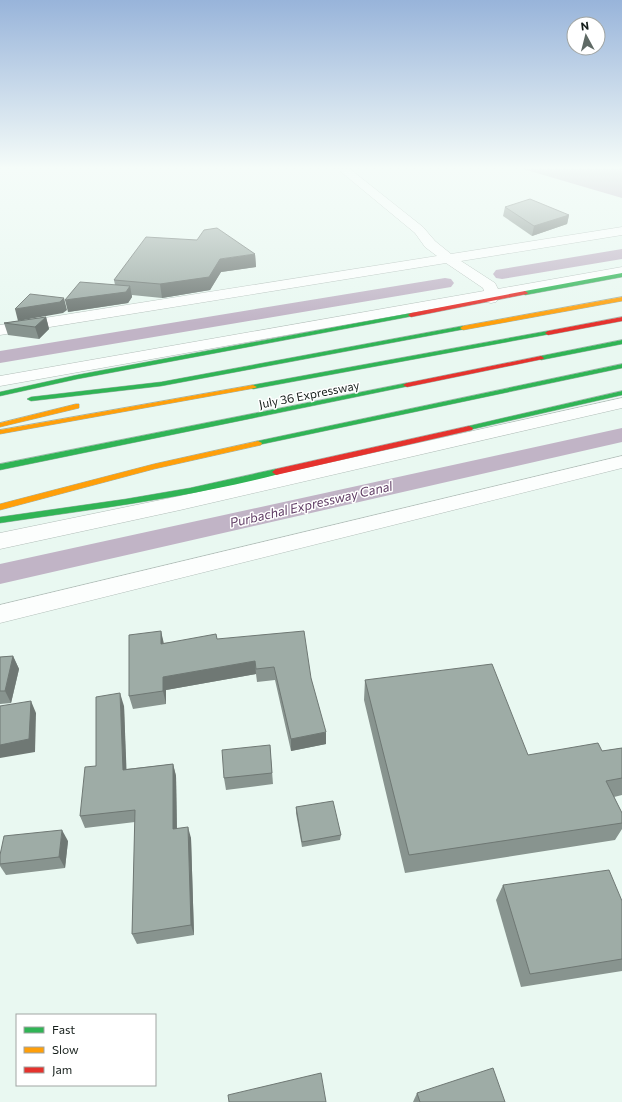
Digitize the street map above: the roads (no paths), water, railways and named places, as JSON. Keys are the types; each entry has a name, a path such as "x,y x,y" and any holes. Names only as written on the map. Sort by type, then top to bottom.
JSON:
{"main road":[{"path":"0,394 77,376 491,297 622,275"},
{"path":"23,400 161,384 622,299"},
{"name":"July 36 Expressway","path":"0,432 388,363 622,319"},
{"name":"July 36 Expressway","path":"0,467 406,387 622,342"},
{"path":"0,507 76,486 191,458 427,406 622,366"},
{"path":"0,425 161,384"},
{"path":"0,520 126,502 190,491 622,393"},
{"path":"15,493 76,486"}],"street":[{"path":"407,220 419,230 430,244 449,259 490,286 491,297"},
{"path":"0,330 622,232"},
{"path":"0,381 491,297 622,270"},
{"path":"0,541 180,504 622,403"},
{"path":"0,614 622,462"}],"waterway":[{"name":"Purbachal Expressway Canal","path":"502,274 622,254"},
{"name":"Purbachal Expressway Canal","path":"0,357 445,283"},
{"name":"Purbachal Expressway Canal","path":"0,574 622,435"}]}
